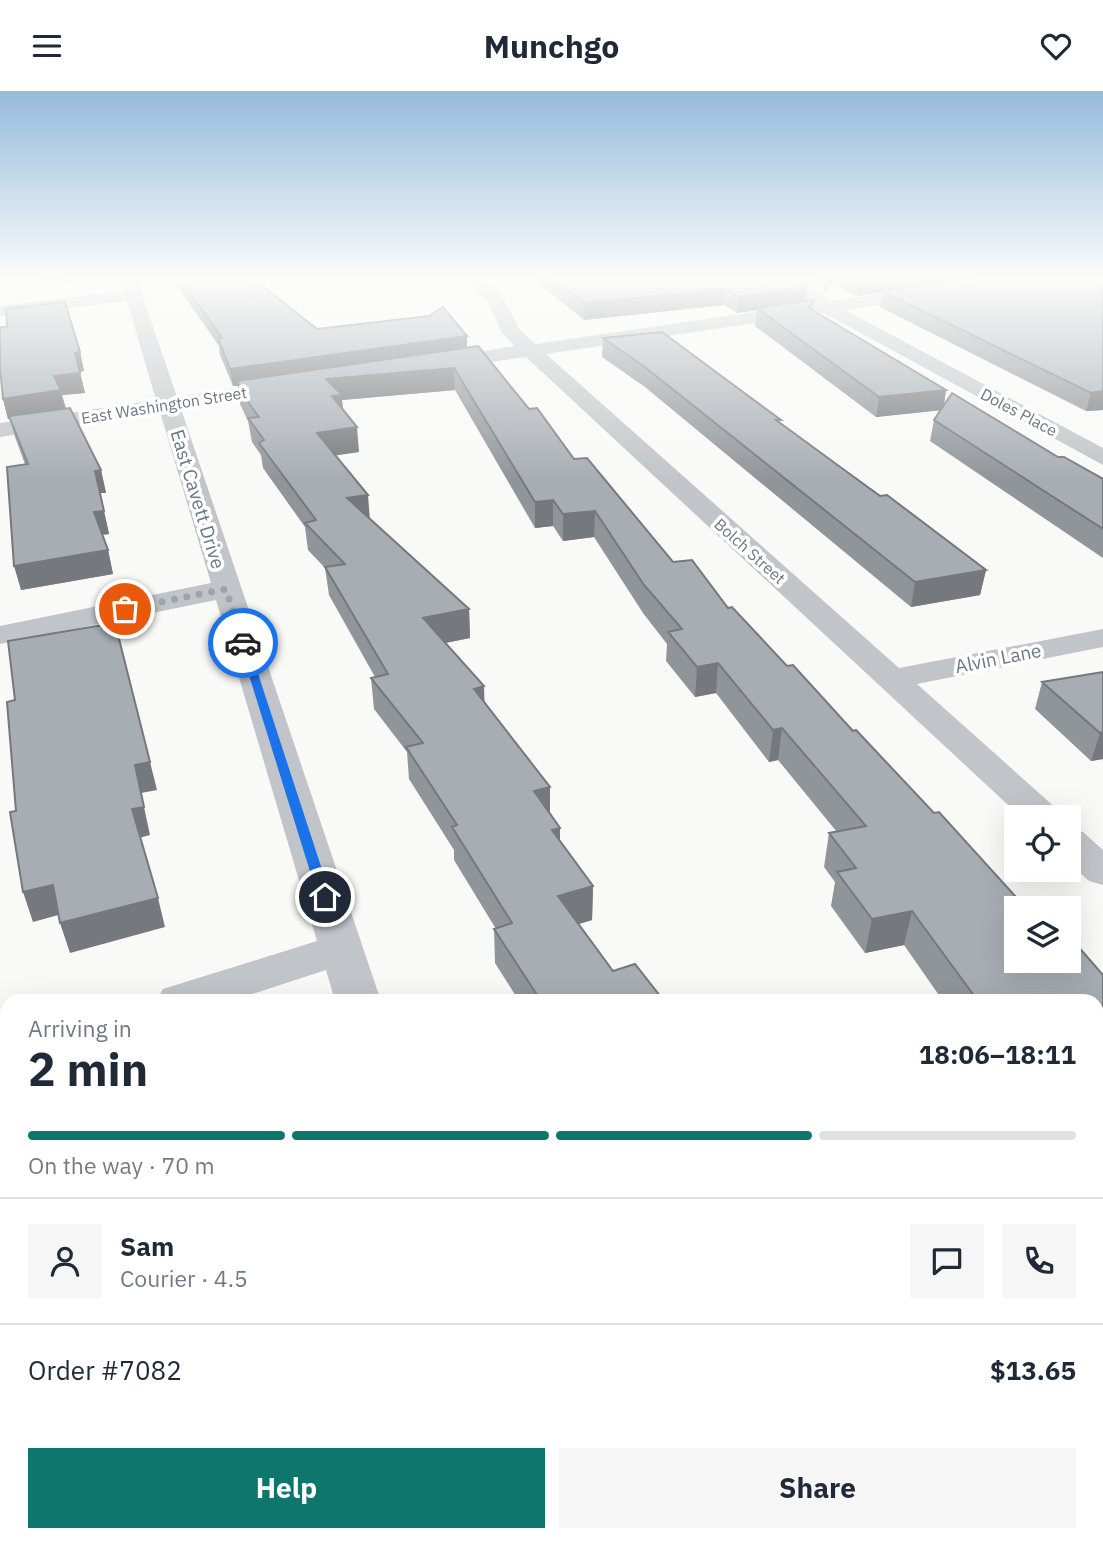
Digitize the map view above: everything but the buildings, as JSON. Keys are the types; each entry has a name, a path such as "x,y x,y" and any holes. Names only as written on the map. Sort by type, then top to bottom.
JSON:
{"street":[{"name":"East Cavett Drive","path":"150,345 356,994"},
{"name":"Bolch Street","path":"526,345 1030,805"},
{"path":"411,368 568,345"},
{"name":"Doles Place","path":"896,345 1103,457"},
{"name":"East Washington Street","path":"0,430 303,384"},
{"path":"0,635 226,589"},
{"name":"Alvin Lane","path":"892,679 1103,638"},
{"path":"1081,852 1103,872"},
{"path":"201,994 341,949"}],"way so far":[{"path":"125,609 226,589 243,643"}],"route":[{"path":"243,643 325,897"}]}
